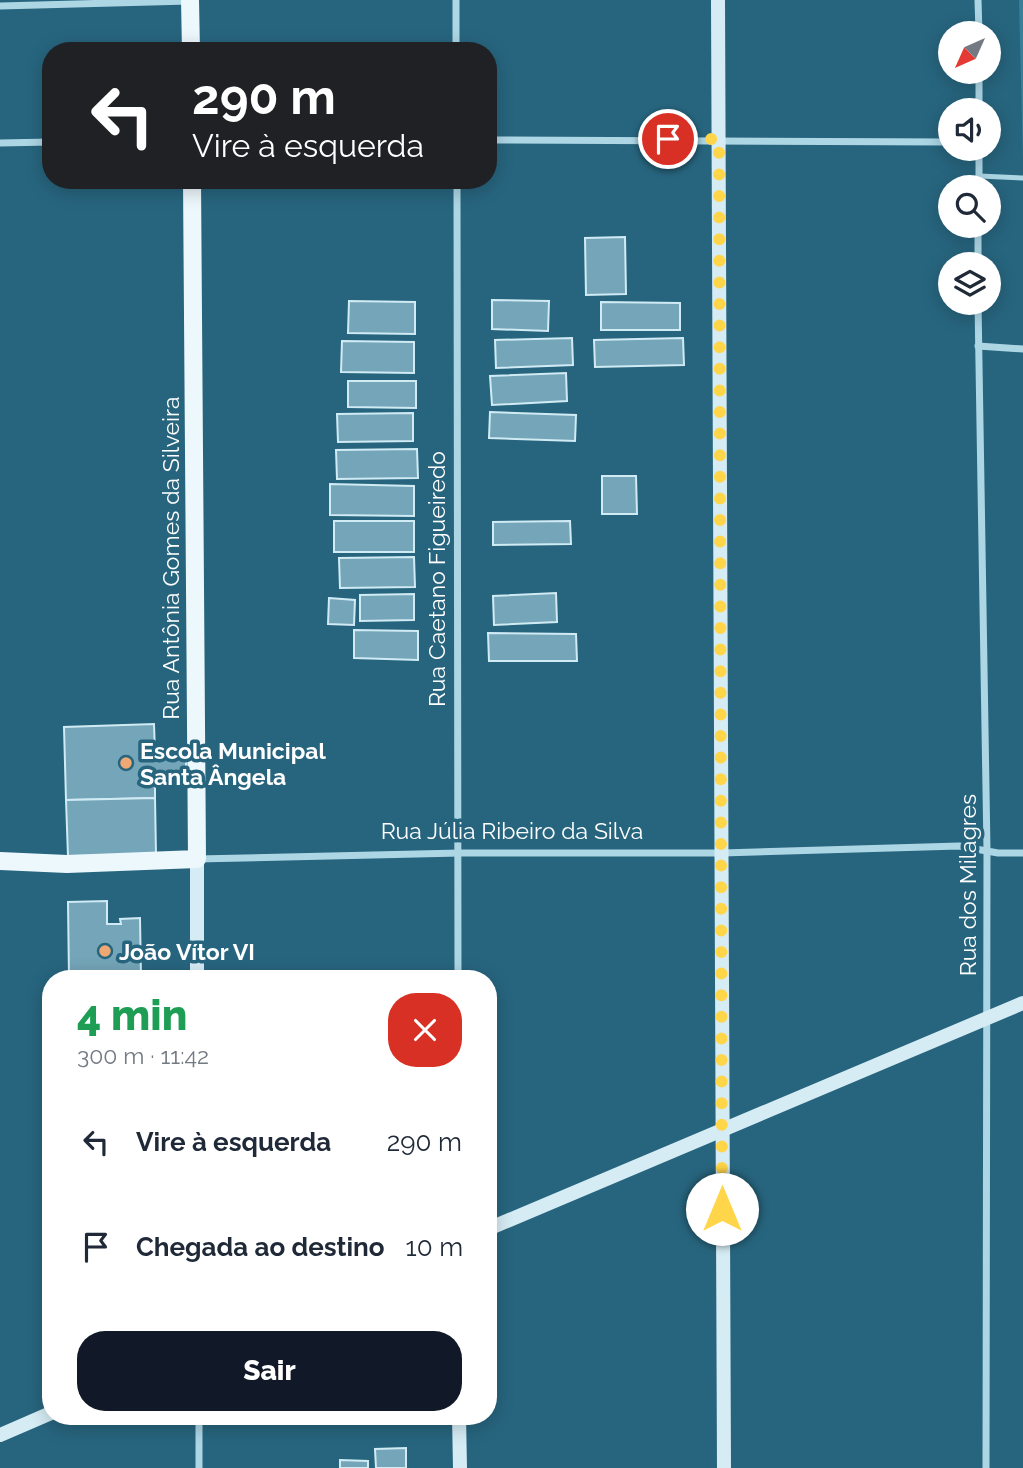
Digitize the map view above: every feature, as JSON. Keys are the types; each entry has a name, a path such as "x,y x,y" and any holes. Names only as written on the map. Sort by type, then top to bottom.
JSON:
{"main road":[{"path":"190,0 191,42"},
{"name":"Rua Antônia Gomes da Silveira","path":"192,189 197,859"},
{"name":"Rua Júlia Ribeiro da Silva","path":"0,861 67,864 197,859"}],"street":[{"path":"0,6 190,0"},
{"path":"456,0 456,42"},
{"path":"718,0 724,1468"},
{"path":"978,0 979,21"},
{"path":"497,140 938,142"},
{"path":"0,143 42,142"},
{"name":"Rua Caetano Figueiredo","path":"457,189 458,970"},
{"name":"Rua dos Milagres","path":"978,315 987,850 986,1468"},
{"path":"978,346 1023,349"},
{"name":"Rua Júlia Ribeiro da Silva","path":"197,859 460,853 722,853 959,846 1023,853"},
{"name":"Rua Antônia Gomes da Silveira","path":"197,859 197,970"},
{"path":"497,1225 1023,1003"},
{"path":"0,1435 42,1417"},
{"path":"198,1468 199,1425"},
{"path":"459,1425 460,1468"}],"lane":[{"path":"1001,177 1023,178"}],"shaded area":[{"path":"1019,0 1023,0 1023,162"}],"building":[{"path":"625,237 626,294 586,295 585,238"},
{"path":"492,300 549,301 548,331 492,329"},
{"path":"349,301 415,302 415,334 348,333"},
{"path":"601,302 680,303 680,330 601,330"},
{"path":"572,338 573,365 496,368 495,340"},
{"path":"683,338 684,365 595,367 594,340"},
{"path":"342,341 414,342 414,373 341,372"},
{"path":"566,373 567,401 492,405 490,376"},
{"path":"348,381 416,381 416,408 348,407"},
{"path":"490,412 576,415 575,441 489,438"},
{"path":"413,413 413,441 338,442 337,414"},
{"path":"417,449 418,478 337,479 336,450"},
{"path":"602,476 636,476 637,514 602,514"},
{"path":"330,484 414,486 414,516 330,515"},
{"path":"334,521 414,521 414,552 334,552"},
{"path":"570,521 571,544 493,545 493,522"},
{"path":"414,557 415,587 340,588 339,558"},
{"path":"556,593 557,622 494,625 493,596"},
{"path":"414,594 414,620 360,621 360,595"},
{"path":"329,598 355,600 354,625 328,624"},
{"path":"354,630 418,631 418,660 354,658"},
{"path":"488,633 576,634 577,661 489,661"},
{"name":"Escola Municipal Santa Ângela","path":"154,724 155,753 186,752 186,772 155,773 155,798 66,800 64,727"},
{"path":"155,798 156,855 68,856 66,800"},
{"name":"João Vítor VI","path":"107,901 107,924 121,924 120,919 140,918 141,970 69,970 68,902"},
{"path":"406,1448 406,1468 376,1468 375,1449"},
{"path":"340,1460 368,1461 368,1468 340,1468"}],"place":[{"name":"Escola Municipal Santa Ângela","path":"126,763"},
{"name":"João Vítor VI","path":"105,951"}],"route":[{"path":"668,139 719,139 722,1209"}]}
